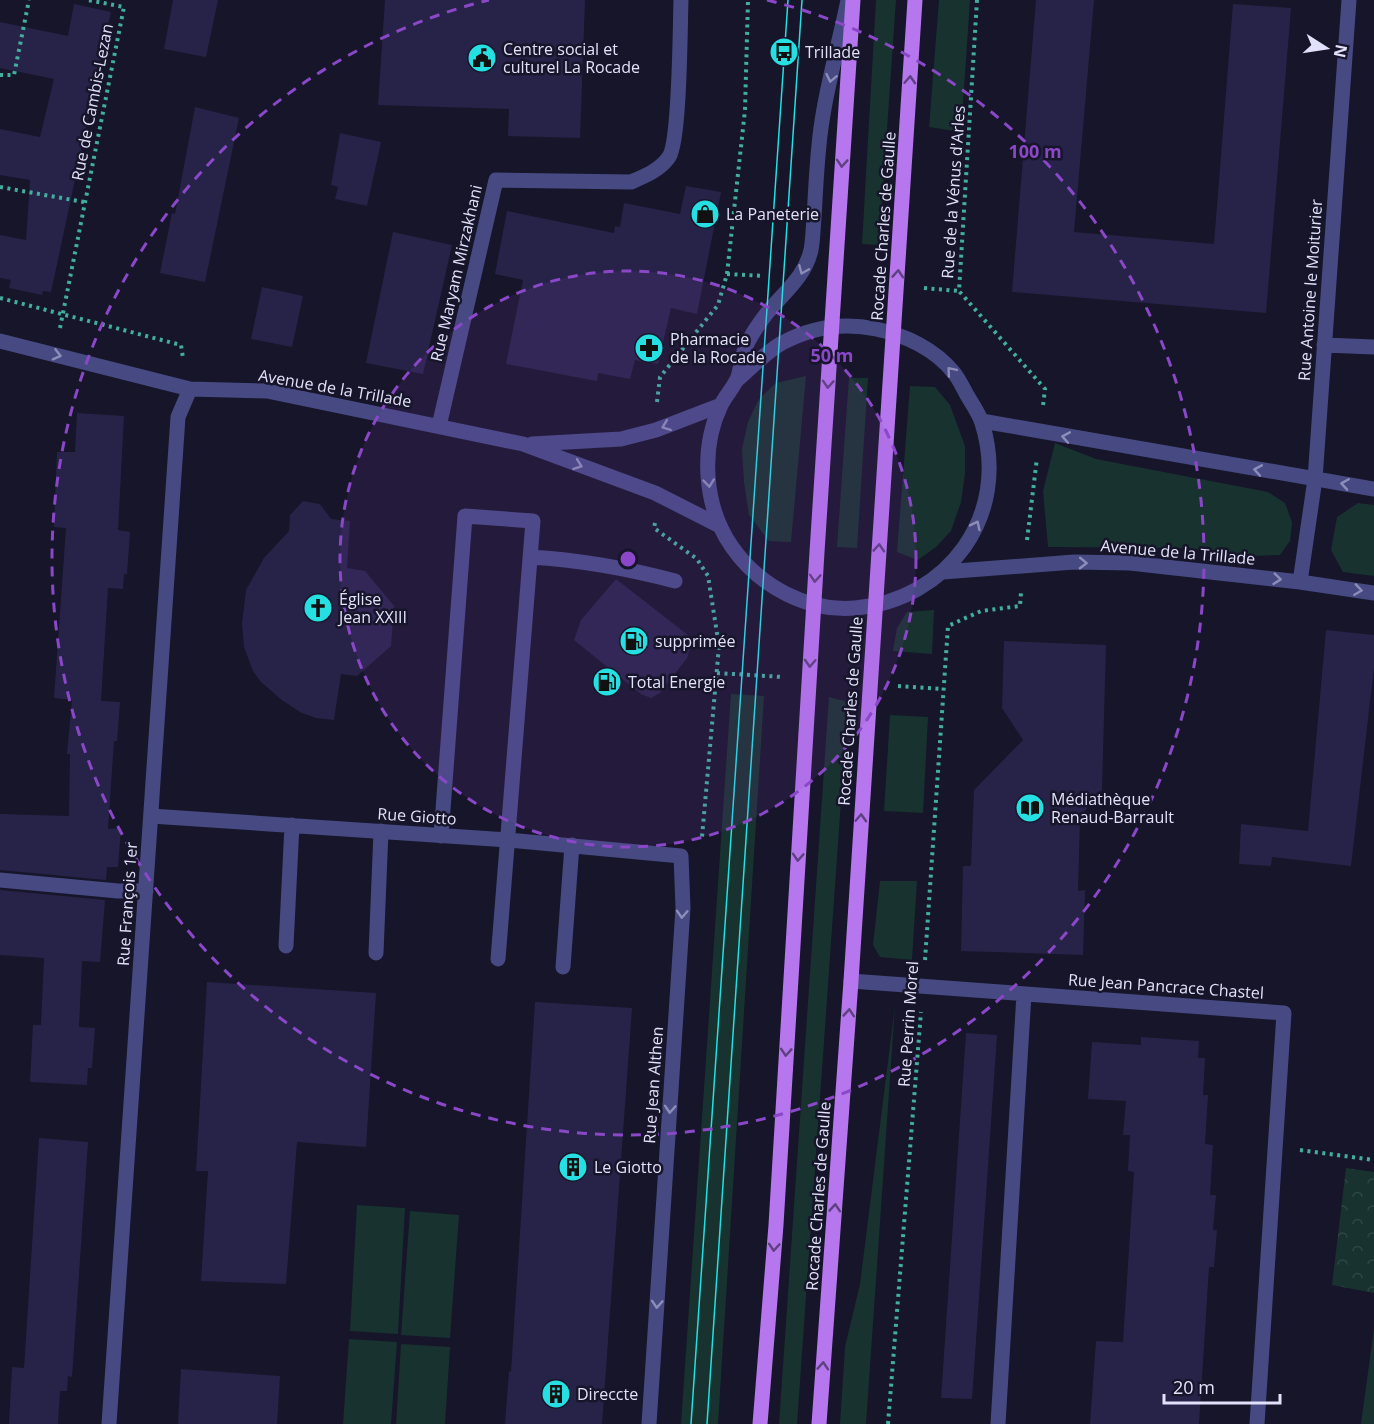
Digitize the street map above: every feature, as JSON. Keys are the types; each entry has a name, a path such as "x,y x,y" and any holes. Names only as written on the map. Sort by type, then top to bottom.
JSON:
{"main road":[{"path":"760,1424 776,1225 813,604 853,0"},
{"name":"Rocade Charles de Gaulle","path":"819,1424 851,981 915,0"}],"street":[{"name":"Rue Maryam Mirzakhani","path":"439,426 496,180 631,182 651,174 664,162 670,156 676,132 681,0"},
{"path":"737,380 746,345 767,314 799,279 811,251 822,121 848,0"},
{"name":"Rue Antoine le Moiturier","path":"1300,582 1315,479 1349,0"},
{"path":"831,326 865,326 894,333 936,356 954,372 982,421 989,453 988,486 980,518 965,548 943,572 906,596 874,606 844,609 813,604 788,595 763,579 733,548 720,526 710,497 707,466 711,435 721,405 737,380 779,344 806,332 831,326"},
{"name":"Avenue de la Trillade","path":"0,341 189,389 267,391 523,444 655,493 720,526"},
{"path":"1324,345 1374,347"},
{"name":"Rue François 1er","path":"109,1424 178,417 189,389"},
{"name":"Avenue de la Trillade","path":"523,444 621,439 656,430 721,405"},
{"path":"982,421 1374,489"},
{"path":"441,836 465,516 533,521 498,959"},
{"path":"530,557 573,559 675,581"},
{"name":"Avenue de la Trillade","path":"943,572 1074,562 1130,563 1300,582 1374,593"},
{"name":"Rue Giotto","path":"151,816 508,840 681,856"},
{"path":"286,946 292,825"},
{"path":"376,953 381,831"},
{"path":"563,967 572,845"},
{"name":"Rue Jean Althen","path":"649,1424 683,908 681,856"},
{"path":"0,880 118,891 146,891"},
{"name":"Rue Jean Pancrace Chastel","path":"851,981 1284,1013 1257,1424"},
{"path":"998,1424 1024,994"}],"path":[{"path":"0,75 14,75 29,0"},
{"name":"Rue de Cambis-Lezan","path":"55,355 123,7 88,0"},
{"path":"656,405 660,377 718,305 727,274 745,110 748,0"},
{"name":"Rue de la Vénus d'Arles","path":"977,0 959,291 1045,389 1040,432"},
{"name":"Rue de Cambis-Lezan","path":"0,187 84,202"},
{"path":"0,298 181,345 189,389"},
{"path":"1024,566 1040,432"},
{"path":"654,528 697,559 708,576 720,646 700,849 681,856"},
{"name":"Rue Perrin Morel","path":"888,1424 923,986 948,626 981,611 1020,606 1024,566"},
{"path":"1275,1146 1374,1160"}],"green space":[{"path":"876,0 896,0 879,245 862,244"},
{"path":"939,0 970,0 961,132 929,127"},
{"path":"806,376 791,542 769,541 749,515 742,449 748,422 759,399 776,383"},
{"path":"849,378 868,378 857,548 837,547"},
{"path":"910,386 935,387 950,405 965,446 965,474 961,502 951,531 936,547 918,560 897,552"},
{"path":"1055,443 1096,459 1268,492 1285,503 1292,522 1290,541 1280,555 1252,556 1186,548 1048,547 1043,491"},
{"path":"1358,503 1374,505 1374,576 1343,572 1331,550 1337,517"},
{"path":"934,610 932,654 893,651 897,628 907,612"},
{"path":"731,694 764,696 718,1424 681,1424"},
{"path":"829,697 848,702 797,1424 779,1424"},
{"path":"890,715 928,717 923,813 884,811"},
{"path":"880,881 917,881 912,960 880,957 873,945"},
{"path":"895,1006 866,1424 840,1424 845,1347 860,1284"},
{"path":"1346,1168 1374,1172 1374,1293 1332,1285"},
{"path":"357,1205 405,1208 398,1334 350,1331"},
{"path":"410,1211 459,1215 450,1338 401,1335"},
{"path":"1374,1328 1374,1424 1361,1424"},
{"path":"349,1339 397,1342 391,1424 343,1424"},
{"path":"401,1344 450,1347 445,1424 396,1424"}],"building":[{"path":"173,0 218,0 206,57 164,49"},
{"name":"Centre social et culturel La Rocade","path":"385,0 585,0 580,138 508,136 509,109 378,105"},
{"path":"1036,0 1094,0 1074,232 1214,244 1233,4 1291,8 1266,313 1012,292"},
{"path":"74,4 111,12 51,292 43,291 42,295 9,288 11,280 0,278 0,235 26,240 30,180 0,175 0,129 40,137 54,79 0,68 0,22 68,36"},
{"path":"195,107 239,118 205,282 160,273 172,213 175,214"},
{"path":"340,133 381,142 367,206 335,199 338,187 331,185"},
{"path":"686,186 721,192 697,314 671,308 658,364 635,360 630,379 598,373 597,381 506,364 523,280 495,274 507,211 614,233 615,226 620,227 624,203 680,214"},
{"path":"393,232 452,245 423,374 366,363"},
{"path":"262,287 303,296 292,347 251,339"},
{"path":"77,413 124,416 118,530 130,532 127,574 124,574 123,589 108,588 101,701 120,702 117,741 114,741 108,829 121,828 118,867 107,867 106,880 0,870 0,814 69,816 70,754 67,754 72,700 54,698 66,528 54,527 57,452 75,452"},
{"name":"Église Jean XXIII","path":"303,501 320,504 331,519 350,521 347,568 365,571 394,606 391,646 357,676 341,674 334,720 316,718 302,713 283,701 261,682 253,671 244,647 242,623 246,590 264,558 289,531 290,515"},
{"name":"supprimée","path":"616,579 693,639 687,658 660,693 651,698 641,694 574,640 581,620"},
{"path":"1326,630 1374,635 1374,667 1351,866 1272,857 1271,866 1239,864 1241,824 1308,831"},
{"name":"Médiathèque Renaud-Barrault","path":"1004,641 1106,645 1102,790 1080,817 1078,891 1085,890 1083,955 961,951 963,866 971,866 974,790 1023,740 1002,708"},
{"path":"0,890 105,900 100,962 82,961 79,1027 95,1028 92,1068 88,1068 87,1085 30,1082 33,1025 41,1025 44,958 0,955"},
{"path":"207,982 376,993 366,1147 297,1142 286,1284 201,1281 208,1171 196,1171"},
{"name":"Le Giotto","path":"535,1002 632,1008 602,1424 505,1424 509,1371 511,1372"},
{"path":"966,1033 997,1035 972,1399 941,1398"},
{"path":"1141,1037 1199,1041 1198,1058 1205,1058 1203,1095 1208,1095 1205,1144 1213,1145 1210,1195 1216,1195 1213,1230 1217,1230 1214,1267 1209,1267 1199,1424 1090,1424 1096,1341 1123,1342 1134,1172 1128,1171 1130,1135 1123,1135 1126,1101 1088,1099 1092,1042 1141,1045"},
{"path":"39,1138 88,1142 72,1377 68,1376 67,1391 60,1391 58,1424 9,1424 12,1367 24,1368"},
{"path":"181,1369 280,1376 277,1424 178,1424"}],"tram line":[{"path":"691,1424 788,0"},
{"path":"707,1424 802,0"}],"place":[{"name":"Trillade","path":"784,52"},
{"name":"Centre social et culturel La Rocade","path":"482,58"},
{"name":"La Paneterie","path":"705,214"},
{"name":"Pharmacie de la Rocade","path":"649,348"},
{"name":"Église Jean XXIII","path":"318,608"},
{"name":"supprimée","path":"634,641"},
{"name":"Total Energie","path":"607,682"},
{"name":"Médiathèque Renaud-Barrault","path":"1030,808"},
{"name":"Le Giotto","path":"573,1167"},
{"name":"Direccte","path":"556,1394"}]}
